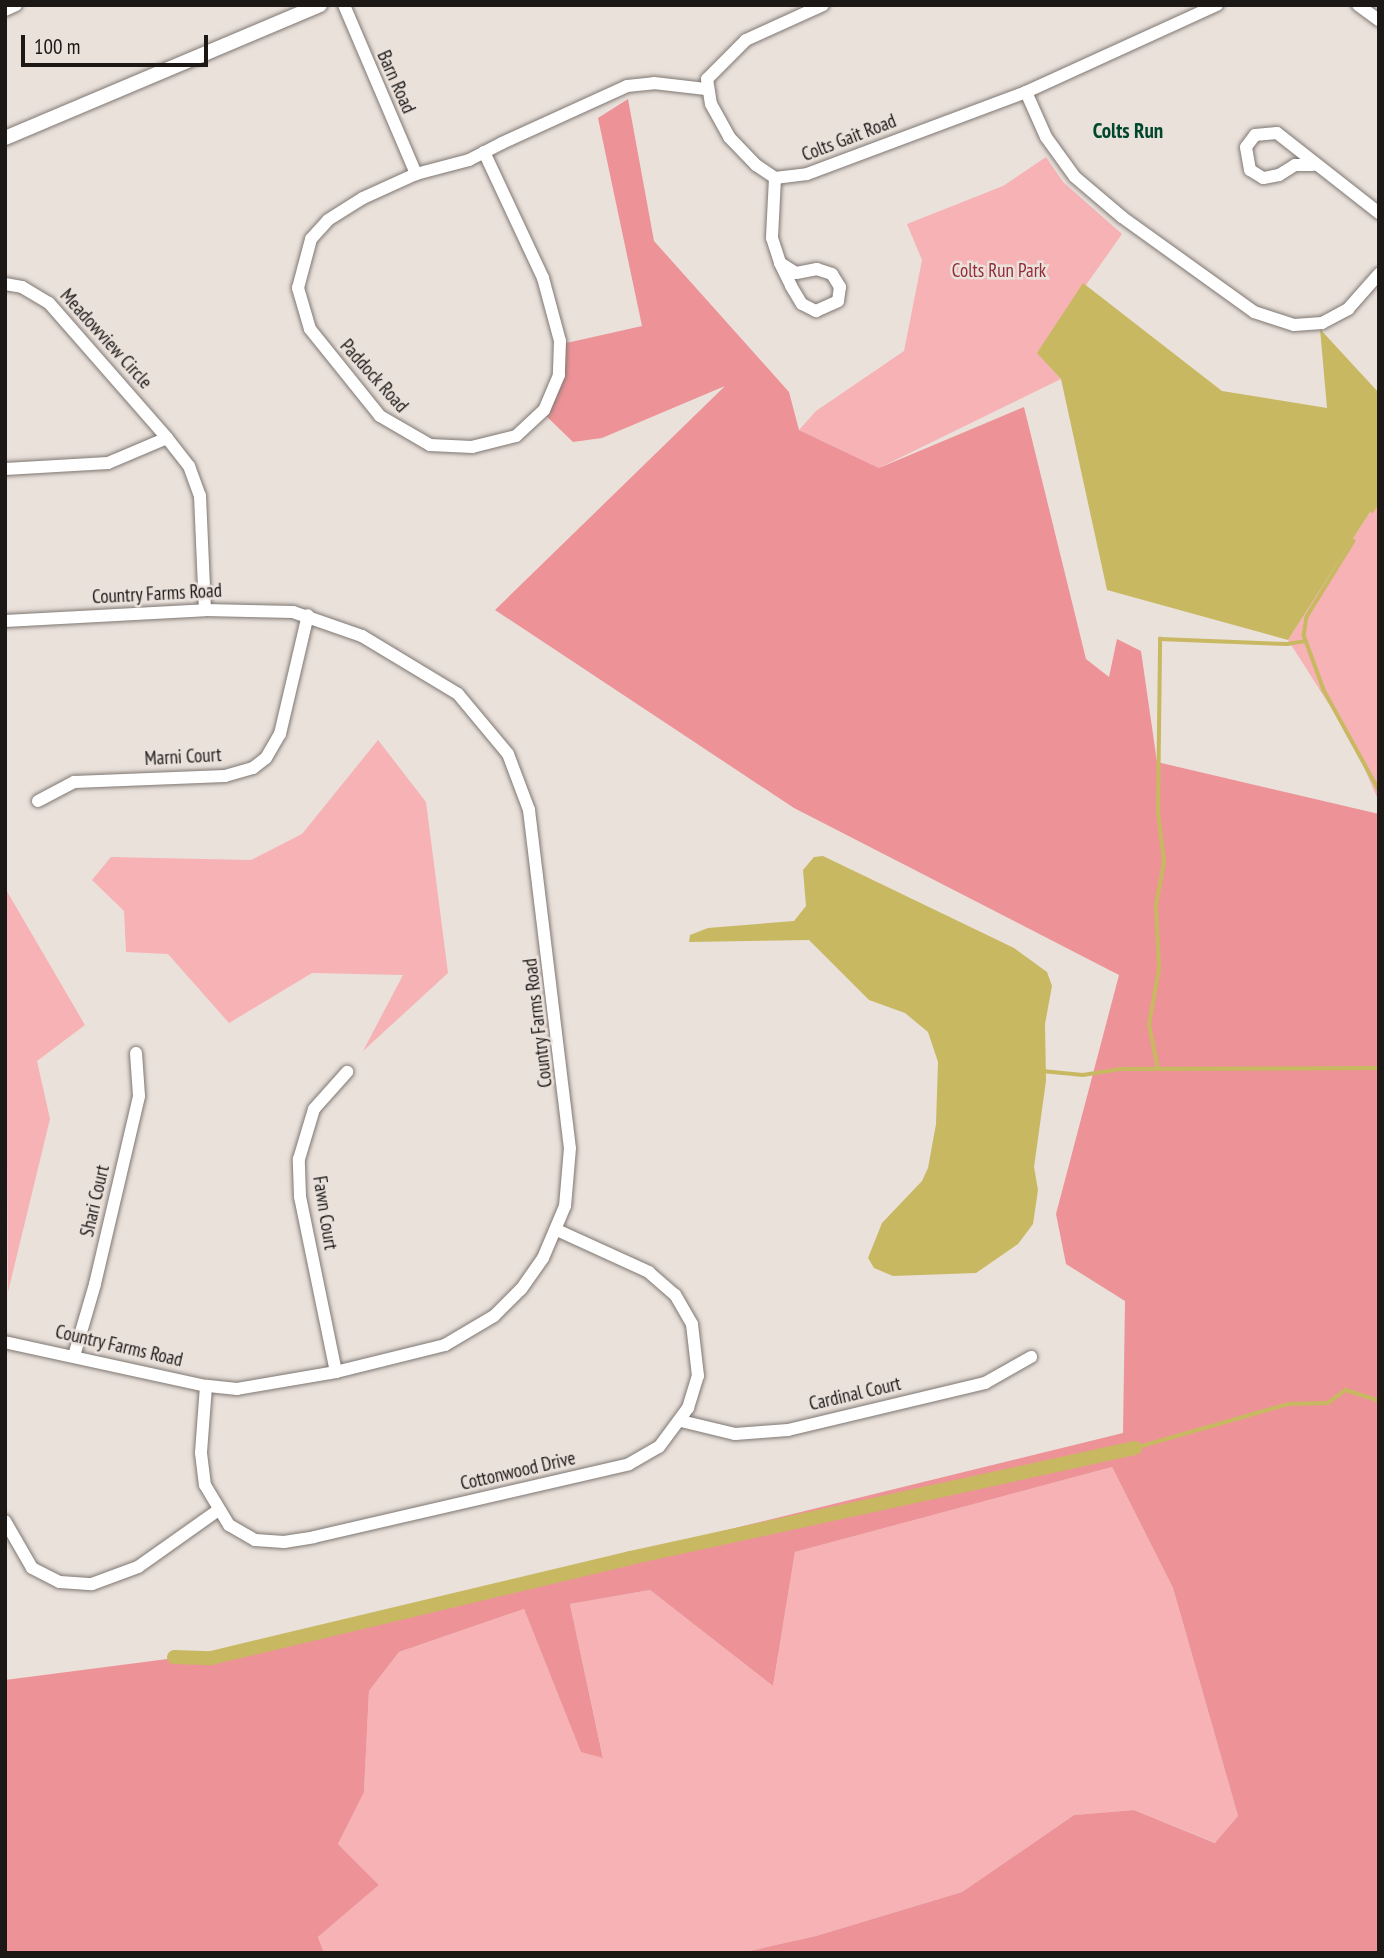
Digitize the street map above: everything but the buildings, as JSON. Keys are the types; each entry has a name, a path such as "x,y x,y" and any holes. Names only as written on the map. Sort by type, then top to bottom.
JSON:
{"street":[{"path":"5,10 16,5"},
{"path":"5,138 320,5"},
{"name":"Barn Road","path":"344,5 416,174"},
{"path":"780,263 796,273 817,270 832,274 840,287 838,301 824,310 808,308 796,296 780,263 771,226 775,178 737,147 706,89 710,74 746,40 823,5"},
{"path":"1358,5 1379,20"},
{"name":"Colts Gait Road","path":"775,178 807,174 1026,92 1212,6"},
{"name":"Paddock Road","path":"484,152 542,278 561,350 557,384 544,410 523,431 499,444 430,445 396,428 332,359 303,313 299,270 311,239 354,203 416,174 484,152 627,86 654,83 706,89"},
{"path":"1026,92 1046,137 1075,177 1122,217 1254,312 1294,325 1322,323 1348,309 1379,274"},
{"path":"1313,165 1295,165 1279,176 1263,178 1250,170 1246,147 1255,135 1277,133 1313,165 1379,213"},
{"name":"Meadowview Circle","path":"5,284 22,287 49,303 189,466 200,496 205,610"},
{"path":"5,469 108,463 167,438"},
{"name":"Country Farms Road","path":"5,621 205,610 257,609 308,615 379,645 451,688 485,722 517,772 533,830 569,1128 569,1188 557,1230 521,1289 478,1327 426,1351 256,1388 206,1386 5,1342"},
{"name":"Marni Court","path":"38,801 74,782 225,776 253,768 273,747 283,727 308,615"},
{"name":"Shari Court","path":"74,1356 96,1284 139,1096 136,1053"},
{"name":"Fawn Court","path":"336,1372 300,1196 299,1159 314,1109 346,1072"},
{"name":"Cottonwood Drive","path":"206,1386 201,1453 205,1485 217,1511 229,1525 255,1540 284,1542 314,1537 629,1464 659,1447 681,1421 698,1376 697,1341 685,1309 664,1283 636,1264 557,1230"},
{"name":"Cardinal Court","path":"681,1421 734,1434 788,1430 985,1383 1031,1357"},
{"path":"5,1521 32,1568 60,1582 92,1584 138,1567 217,1511"}],"green space":[{"name":"Colts Run Park","path":"1046,157 1063,182 1122,234 1038,353 1061,379 879,468 799,430 816,411 904,351 922,260 907,224 1003,186"},
{"path":"1379,498 1379,802 1353,742 1288,640"},
{"path":"378,740 426,802 448,973 363,1051 403,975 312,973 229,1023 168,954 126,952 124,911 92,880 111,857 251,860 302,834"},
{"path":"5,888 85,1025 37,1061 50,1119 8,1292"},
{"path":"1112,1467 1173,1588 1238,1816 1216,1843 1134,1810 1074,1815 962,1892 816,1936 740,1953 324,1953 318,1937 379,1885 338,1844 364,1791 369,1691 399,1652 524,1609 581,1751 603,1757 570,1604 650,1590 773,1686 795,1552"}],"shaded area":[{"path":"628,99 654,241 789,392 799,430 879,468 1024,407 1086,659 1109,677 1117,639 1141,651 1157,762 1379,814 1379,1953 740,1953 816,1936 962,1892 1074,1815 1134,1810 1215,1843 1238,1816 1173,1588 1112,1467 795,1552 773,1686 650,1590 570,1604 603,1758 581,1752 524,1609 399,1652 369,1691 364,1792 338,1844 379,1885 318,1937 324,1953 5,1953 5,1680 237,1650 1123,1433 1125,1301 1066,1264 1056,1214 1119,975 794,808 495,610 725,386 602,438 573,442 541,411 562,344 642,326 598,118"},
{"path":"1083,283 1222,391 1327,408 1320,329 1379,393 1379,498 1288,640 1107,590 1061,379 1037,353"},
{"path":"823,856 1014,948 1047,972 1052,986 1045,1024 1046,1081 1034,1167 1038,1190 1033,1224 1018,1244 976,1273 893,1276 874,1268 868,1258 882,1223 922,1181 928,1168 936,1124 938,1062 928,1032 905,1013 869,1000 809,940 689,942 690,935 708,928 794,921 806,906 803,870 814,857"}],"waterway":[{"path":"1372,511 1379,501"},
{"path":"1354,541 1307,617 1304,635 1324,690 1379,790"},
{"path":"1158,1069 1149,1025 1159,969 1156,905 1164,862 1158,813 1160,639 1287,644 1305,641"},
{"path":"1042,1071 1083,1075 1120,1069 1379,1068"},
{"path":"1135,1448 1288,1404 1328,1403 1346,1390 1379,1401"},
{"path":"174,1657 211,1658 630,1558 1135,1448"}],"district":[{"name":"Colts Run","path":"1128,131"}]}
